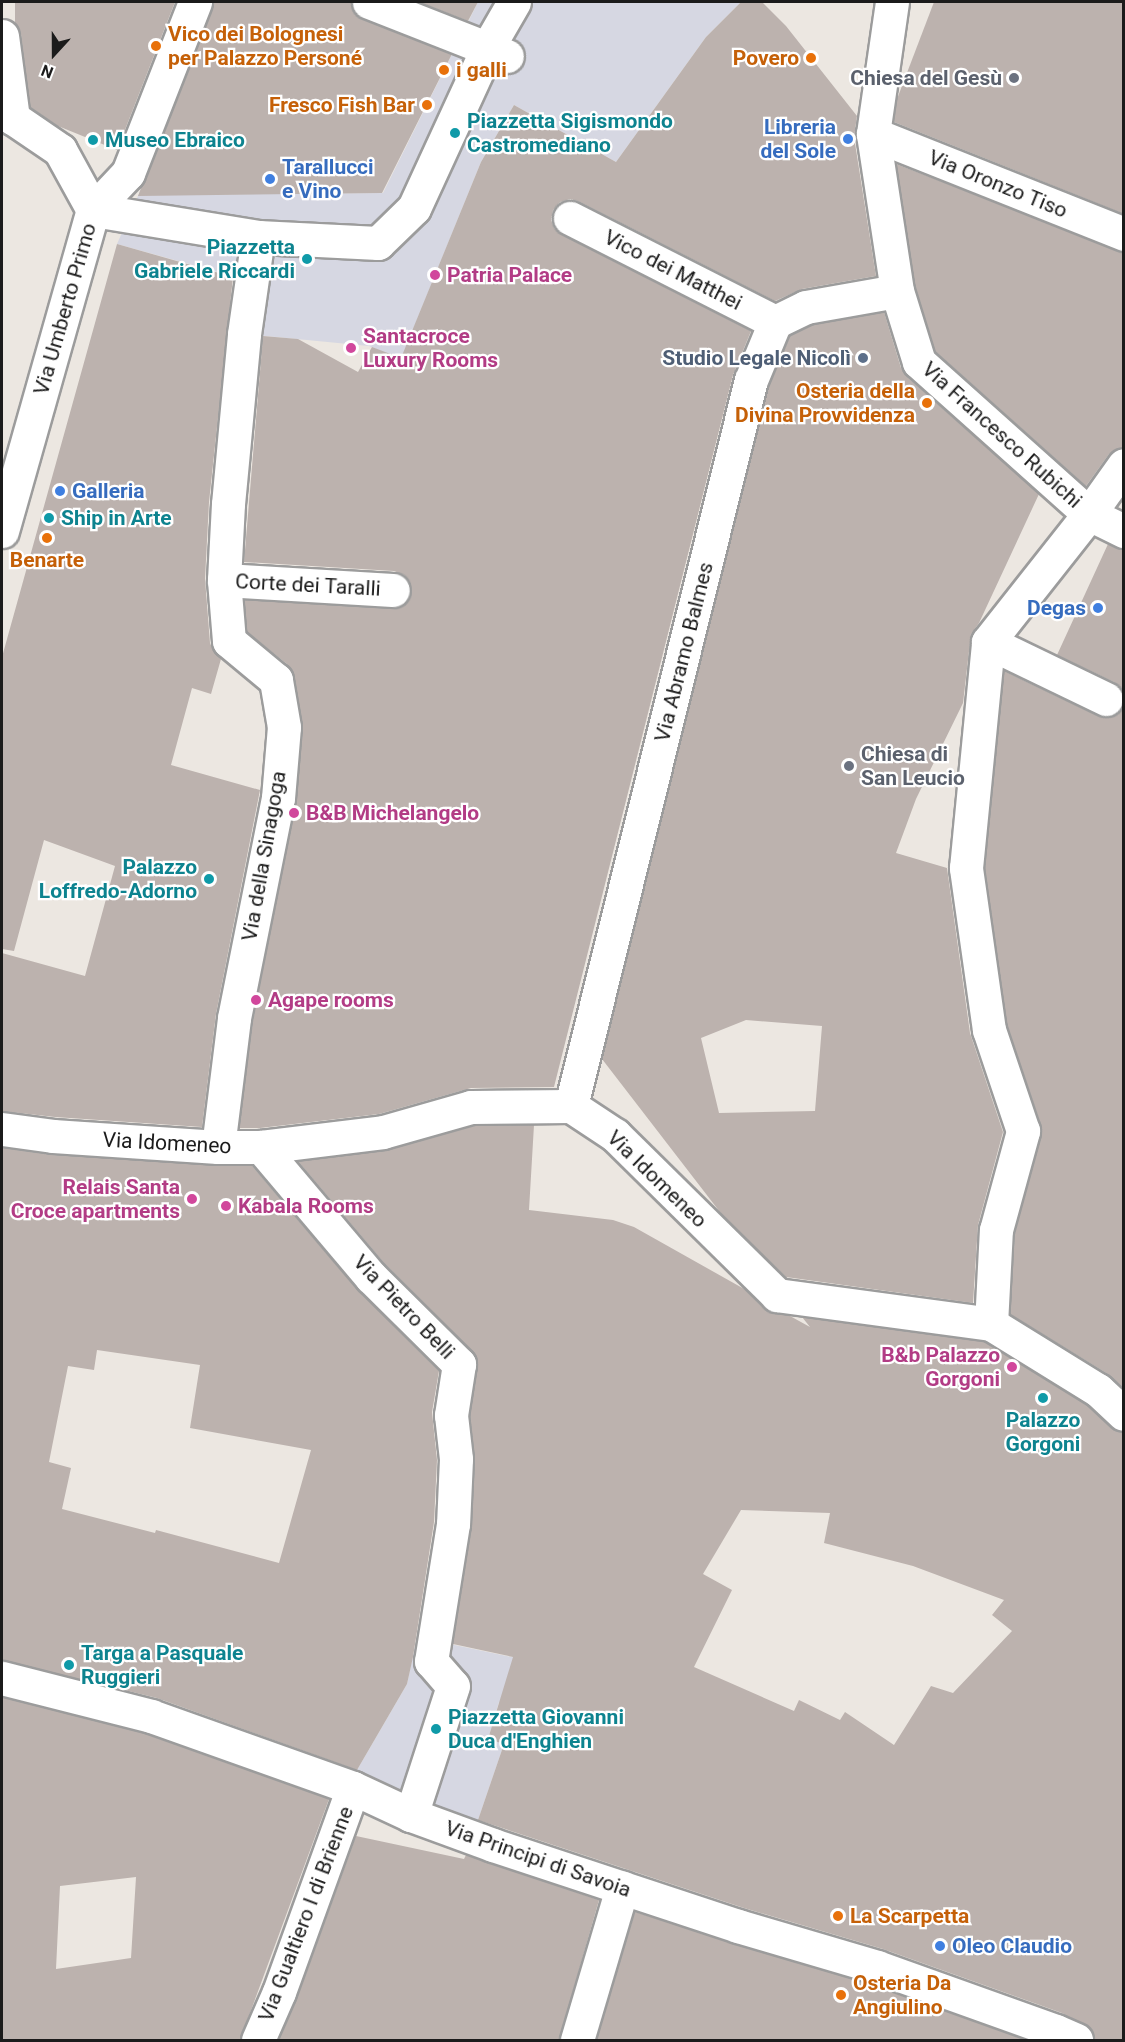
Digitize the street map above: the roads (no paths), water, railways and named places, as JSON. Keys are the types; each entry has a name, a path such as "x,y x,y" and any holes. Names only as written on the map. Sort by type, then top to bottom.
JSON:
{"street":[{"name":"Via Umberto Primo","path":"2,531 93,210 128,173 195,2"},
{"path":"369,2 497,52"},
{"path":"2,36 13,118 60,150 93,210 258,237 378,243 414,208 497,52 514,2"},
{"name":"Via Francesco Rubichi","path":"892,2 873,134 897,291 919,362 1089,514 1124,531"},
{"name":"Via Oronzo Tiso","path":"873,134 1124,234"},
{"name":"Vico dei Matthei","path":"570,218 775,322"},
{"name":"Via della Sinagoga","path":"218,1147 234,1018 278,798 284,727 276,680 229,641 224,580 228,504 244,334 258,237"},
{"path":"775,322 806,307 897,291"},
{"name":"Via Abramo Balmes","path":"571,1106 751,380 775,322"},
{"path":"991,1324 996,1230 1023,1131 989,1030 966,868 988,642 1089,514 1124,465"},
{"name":"Corte dei Taralli","path":"224,580 393,590"},
{"path":"988,642 1106,699"},
{"name":"Via Idomeneo","path":"2,1129 52,1136 218,1147 261,1147 383,1132 471,1107 571,1106 615,1135 777,1295 991,1324 1098,1390 1124,1414"},
{"name":"Via Pietro Belli","path":"261,1147 371,1277 459,1364 451,1415 456,1459 453,1524 431,1661 453,1686 411,1815"},
{"name":"Via Principi di Savoia","path":"2,1678 151,1716 354,1788 411,1815 738,1926 877,1966 1076,2040"},
{"name":"Via Gualtiero I di Brienne","path":"258,2040 279,1992 354,1788"},
{"path":"577,2040 622,1888"}],"place":[{"name":"Vico dei Bolognesi per Palazzo Personé","path":"156,46"},
{"name":"Povero","path":"811,58"},
{"name":"i galli","path":"444,70"},
{"name":"Chiesa del Gesù","path":"1014,78"},
{"name":"Fresco Fish Bar","path":"427,105"},
{"name":"Piazzetta Sigismondo Castromediano","path":"455,133"},
{"name":"Libreria del Sole","path":"848,139"},
{"name":"Museo Ebraico","path":"93,140"},
{"name":"Tarallucci e Vino","path":"270,179"},
{"name":"Piazzetta Gabriele Riccardi","path":"307,259"},
{"name":"Patria Palace","path":"435,275"},
{"name":"Santacroce Luxury Rooms","path":"351,348"},
{"name":"Studio Legale Nicolì","path":"863,358"},
{"name":"Osteria della Divina Provvidenza","path":"927,403"},
{"name":"Galleria","path":"60,491"},
{"name":"Ship in Arte","path":"49,518"},
{"name":"Benarte","path":"47,538"},
{"name":"Degas","path":"1098,608"},
{"name":"Chiesa di San Leucio","path":"849,766"},
{"name":"B&B Michelangelo","path":"294,813"},
{"name":"Palazzo Loffredo-Adorno","path":"209,879"},
{"name":"Agape rooms","path":"256,1000"},
{"name":"Relais Santa Croce apartments","path":"192,1199"},
{"name":"Kabala Rooms","path":"226,1206"},
{"name":"B&b Palazzo Gorgoni","path":"1012,1367"},
{"name":"Palazzo Gorgoni","path":"1043,1398"},
{"name":"Targa a Pasquale Ruggieri","path":"69,1665"},
{"name":"Piazzetta Giovanni Duca d'Enghien","path":"436,1729"},
{"name":"La Scarpetta","path":"838,1916"},
{"name":"Oleo Claudio","path":"940,1946"},
{"name":"Osteria Da Angiulino","path":"841,1995"}]}
